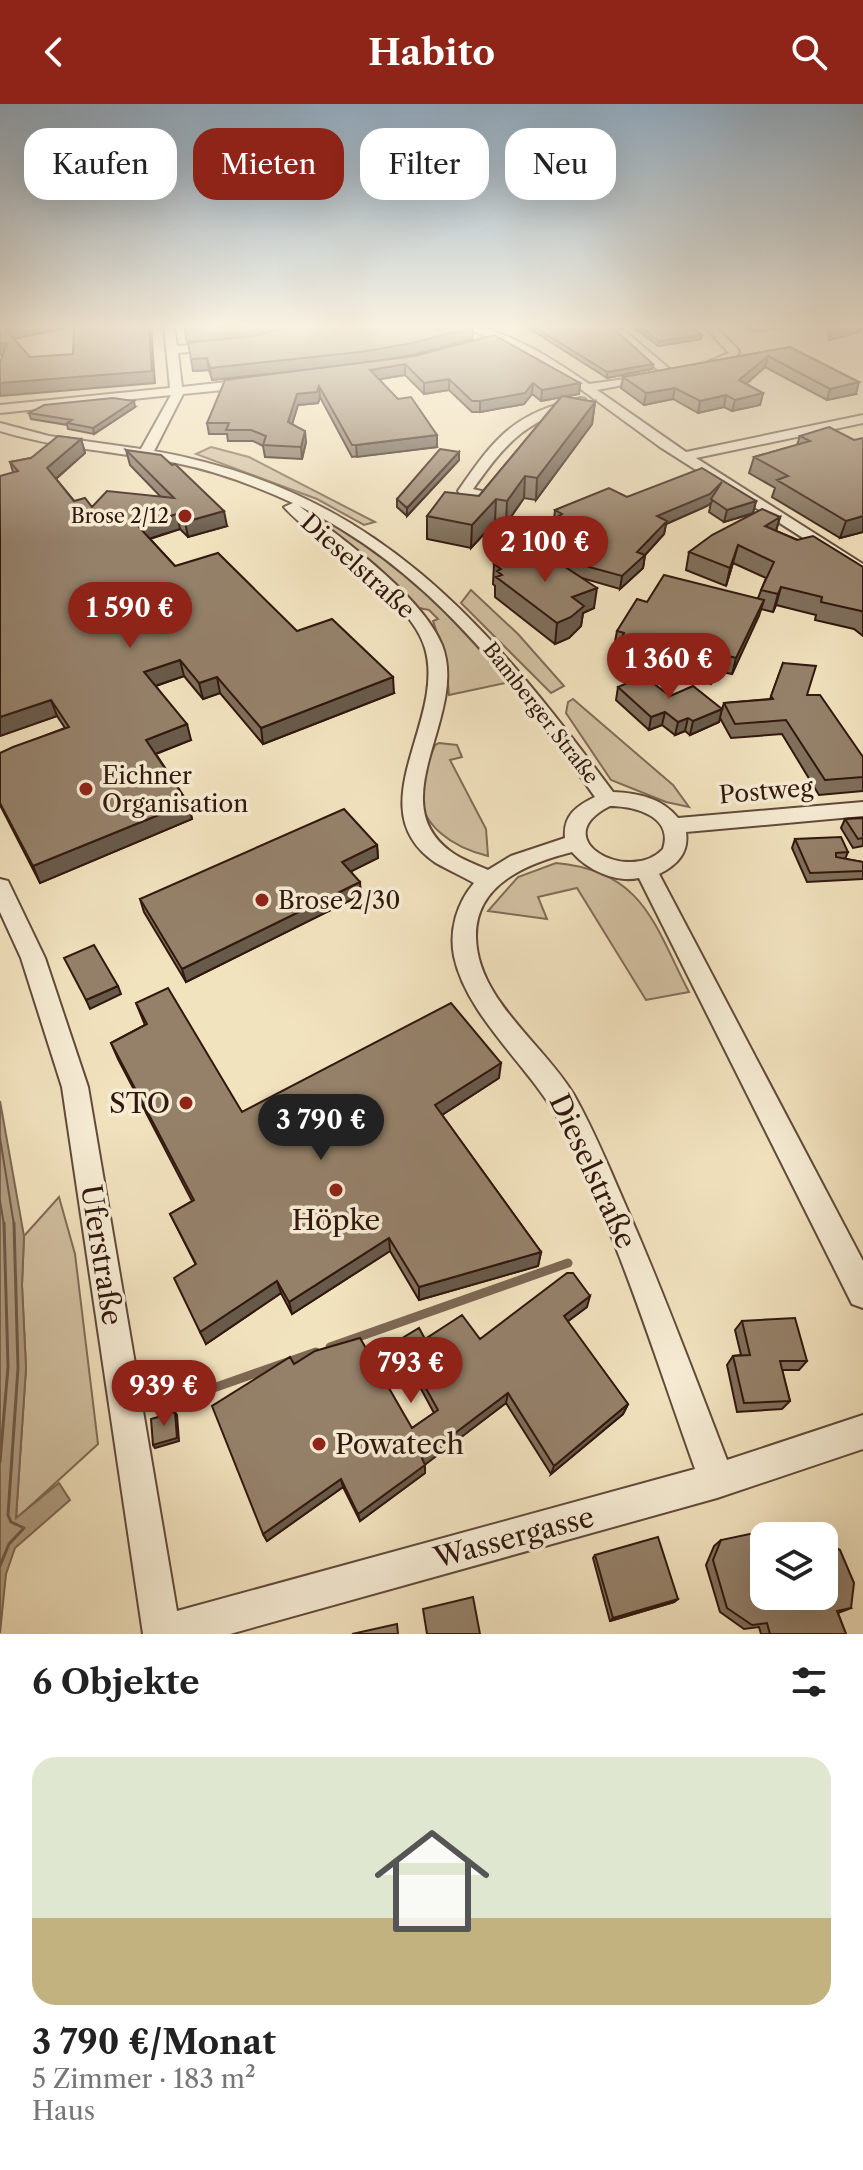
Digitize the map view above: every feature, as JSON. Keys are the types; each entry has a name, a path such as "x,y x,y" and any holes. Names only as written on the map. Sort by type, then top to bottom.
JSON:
{"street":[{"path":"0,409 114,397"},
{"path":"146,453 176,397"},
{"path":"484,496 465,491 516,426 549,408 602,398 685,456 863,571"},
{"path":"685,456 863,419"},
{"name":"Bamberger Straße","path":"0,427 182,460 240,476 305,502 346,525 404,564 444,597 507,664 607,799"},
{"path":"161,428 167,443 182,460"},
{"name":"Dieselstraße","path":"240,476 310,521 413,615 435,648 439,676 436,705 413,776 410,809 421,837 441,857 460,869 488,880"},
{"name":"Bamberger Straße","path":"576,843 572,828 577,815 589,805 607,799 626,799 646,804 663,813 674,826"},
{"name":"Postweg","path":"674,826 863,809"},
{"path":"576,843 587,856 604,866 625,871 646,870 663,864 674,853 678,840 674,826"},
{"name":"Dieselstraße","path":"576,843 501,868 488,880 473,898 468,912 464,935 466,960 472,975 546,1075 580,1132 630,1249 717,1481"},
{"path":"646,870 863,1293"},
{"name":"Uferstraße","path":"0,887 33,958 75,1087 162,1634"},
{"name":"Wassergasse","path":"162,1634 717,1481 863,1432"}],"shaded area":[{"path":"211,447 249,457 375,522 364,525 317,499 196,454"},
{"path":"334,523 413,578 510,682 449,695 446,659 433,621 438,619 429,610 419,608 326,525"},
{"path":"471,590 518,634 564,686 551,693 461,603"},
{"path":"573,699 673,785 689,807 666,802 611,780 566,713 568,702"},
{"path":"435,745 457,745 462,757 450,760 486,829 488,856 451,841 431,824 425,813 421,781"},
{"path":"556,863 586,868 609,877 628,890 655,924 689,992 646,1000 577,888 538,897 547,919 488,911 518,877"},
{"path":"59,1197 75,1254 98,1444 16,1519 26,1368 22,1285 24,1236"}],"water":[{"path":"0,1101 24,1236 22,1285 26,1368 16,1518 59,1483 70,1500 15,1548 6,1574 0,1633"}],"building":[{"path":"218,397 296,397 288,422 305,431 301,447 263,445 266,436 251,430 226,430 229,423 207,423"},
{"path":"325,397 411,397 437,435 356,445 352,445"},
{"path":"468,397 500,397 480,401"},
{"path":"561,397 595,402 537,478 525,476 507,501 496,499 472,525 427,516 445,492 479,496"},
{"path":"693,397 716,397 700,401"},
{"path":"113,398 134,401 93,428 67,423 72,420 29,413 44,405"},
{"path":"829,427 854,440 863,438 863,516 846,521 777,480 788,476 754,457 810,441 800,436"},
{"path":"58,436 81,439 47,468 74,501 85,498 92,507 107,491 174,498 126,450 161,455 172,465 175,464 224,511 185,522 177,514 138,526 175,566 218,553 297,631 332,619 393,677 261,728 217,677 199,683 180,660 144,672 187,724 146,740 188,803 33,866 0,803 0,753 69,727 51,700 0,717 0,476 18,471 10,462 31,458"},
{"path":"440,449 459,452 407,508 397,499"},
{"path":"702,468 756,501 727,510 711,499 722,482 710,494 657,516 667,521 637,552 645,555 622,576 549,556 542,551 546,524 562,514 555,510 609,488 627,497"},
{"path":"762,509 780,517 765,526 797,540 813,536 863,567 863,612 821,602 822,597 781,587 778,594 761,590 774,562 738,545 730,568 689,552 712,535"},
{"path":"538,549 597,588 572,597 584,606 557,623 496,577 502,575 497,571 501,569 494,564"},
{"path":"664,575 764,600 736,658 721,654 715,667 620,641 624,633 617,631 637,599 647,602"},
{"path":"783,663 816,666 807,695 820,695 863,757 863,777 825,780 786,720 735,724 724,703 773,699 771,696"},
{"path":"644,676 670,696 693,686 722,709 693,721 688,718 678,722 665,712 651,717 618,687"},
{"name":"Brose 2/30","path":"344,809 377,845 342,862 360,882 182,969 140,899"},
{"path":"863,818 863,838 858,839 845,819"},
{"path":"841,837 848,852 836,853 836,857 863,862 863,871 810,873 795,839"},
{"path":"94,945 118,986 86,1000 64,958"},
{"name":"Höpke","path":"168,988 242,1112 451,1003 501,1063 435,1105 541,1252 419,1287 389,1238 289,1302 277,1281 200,1332 174,1278 196,1264 170,1214 194,1200 111,1043 147,1024 136,1003"},
{"path":"567,1273 573,1273 590,1296 564,1316 628,1404 554,1466 508,1393 422,1458 425,1465 358,1514 341,1479 263,1534 212,1406 290,1357 294,1364 315,1351 360,1338 412,1428 438,1410 399,1340 419,1328 425,1339 462,1315 480,1339"},
{"path":"795,1318 807,1361 780,1361 790,1401 744,1403 733,1356 750,1355 742,1321"},
{"path":"175,1412 177,1438 153,1445 151,1419"},
{"path":"750,1534 750,1610 838,1610 840,1550 854,1583 851,1608 837,1611 846,1634 770,1634 767,1623 752,1625 727,1608 713,1560 721,1540"},
{"path":"658,1537 678,1599 613,1618 595,1555"},
{"path":"473,1597 480,1634 427,1634 423,1609"},
{"path":"397,1624 398,1634 352,1634"}],"waterway":[{"path":"330,1347 568,1263"},
{"path":"168,1404 316,1352"}],"place":[{"name":"Brose 2/12","path":"185,516"},
{"name":"Eichner Organisation","path":"86,789"},
{"name":"Brose 2/30","path":"262,900"},
{"name":"STO","path":"186,1103"},
{"name":"Höpke","path":"336,1190"},
{"name":"Powatech","path":"319,1444"}]}
